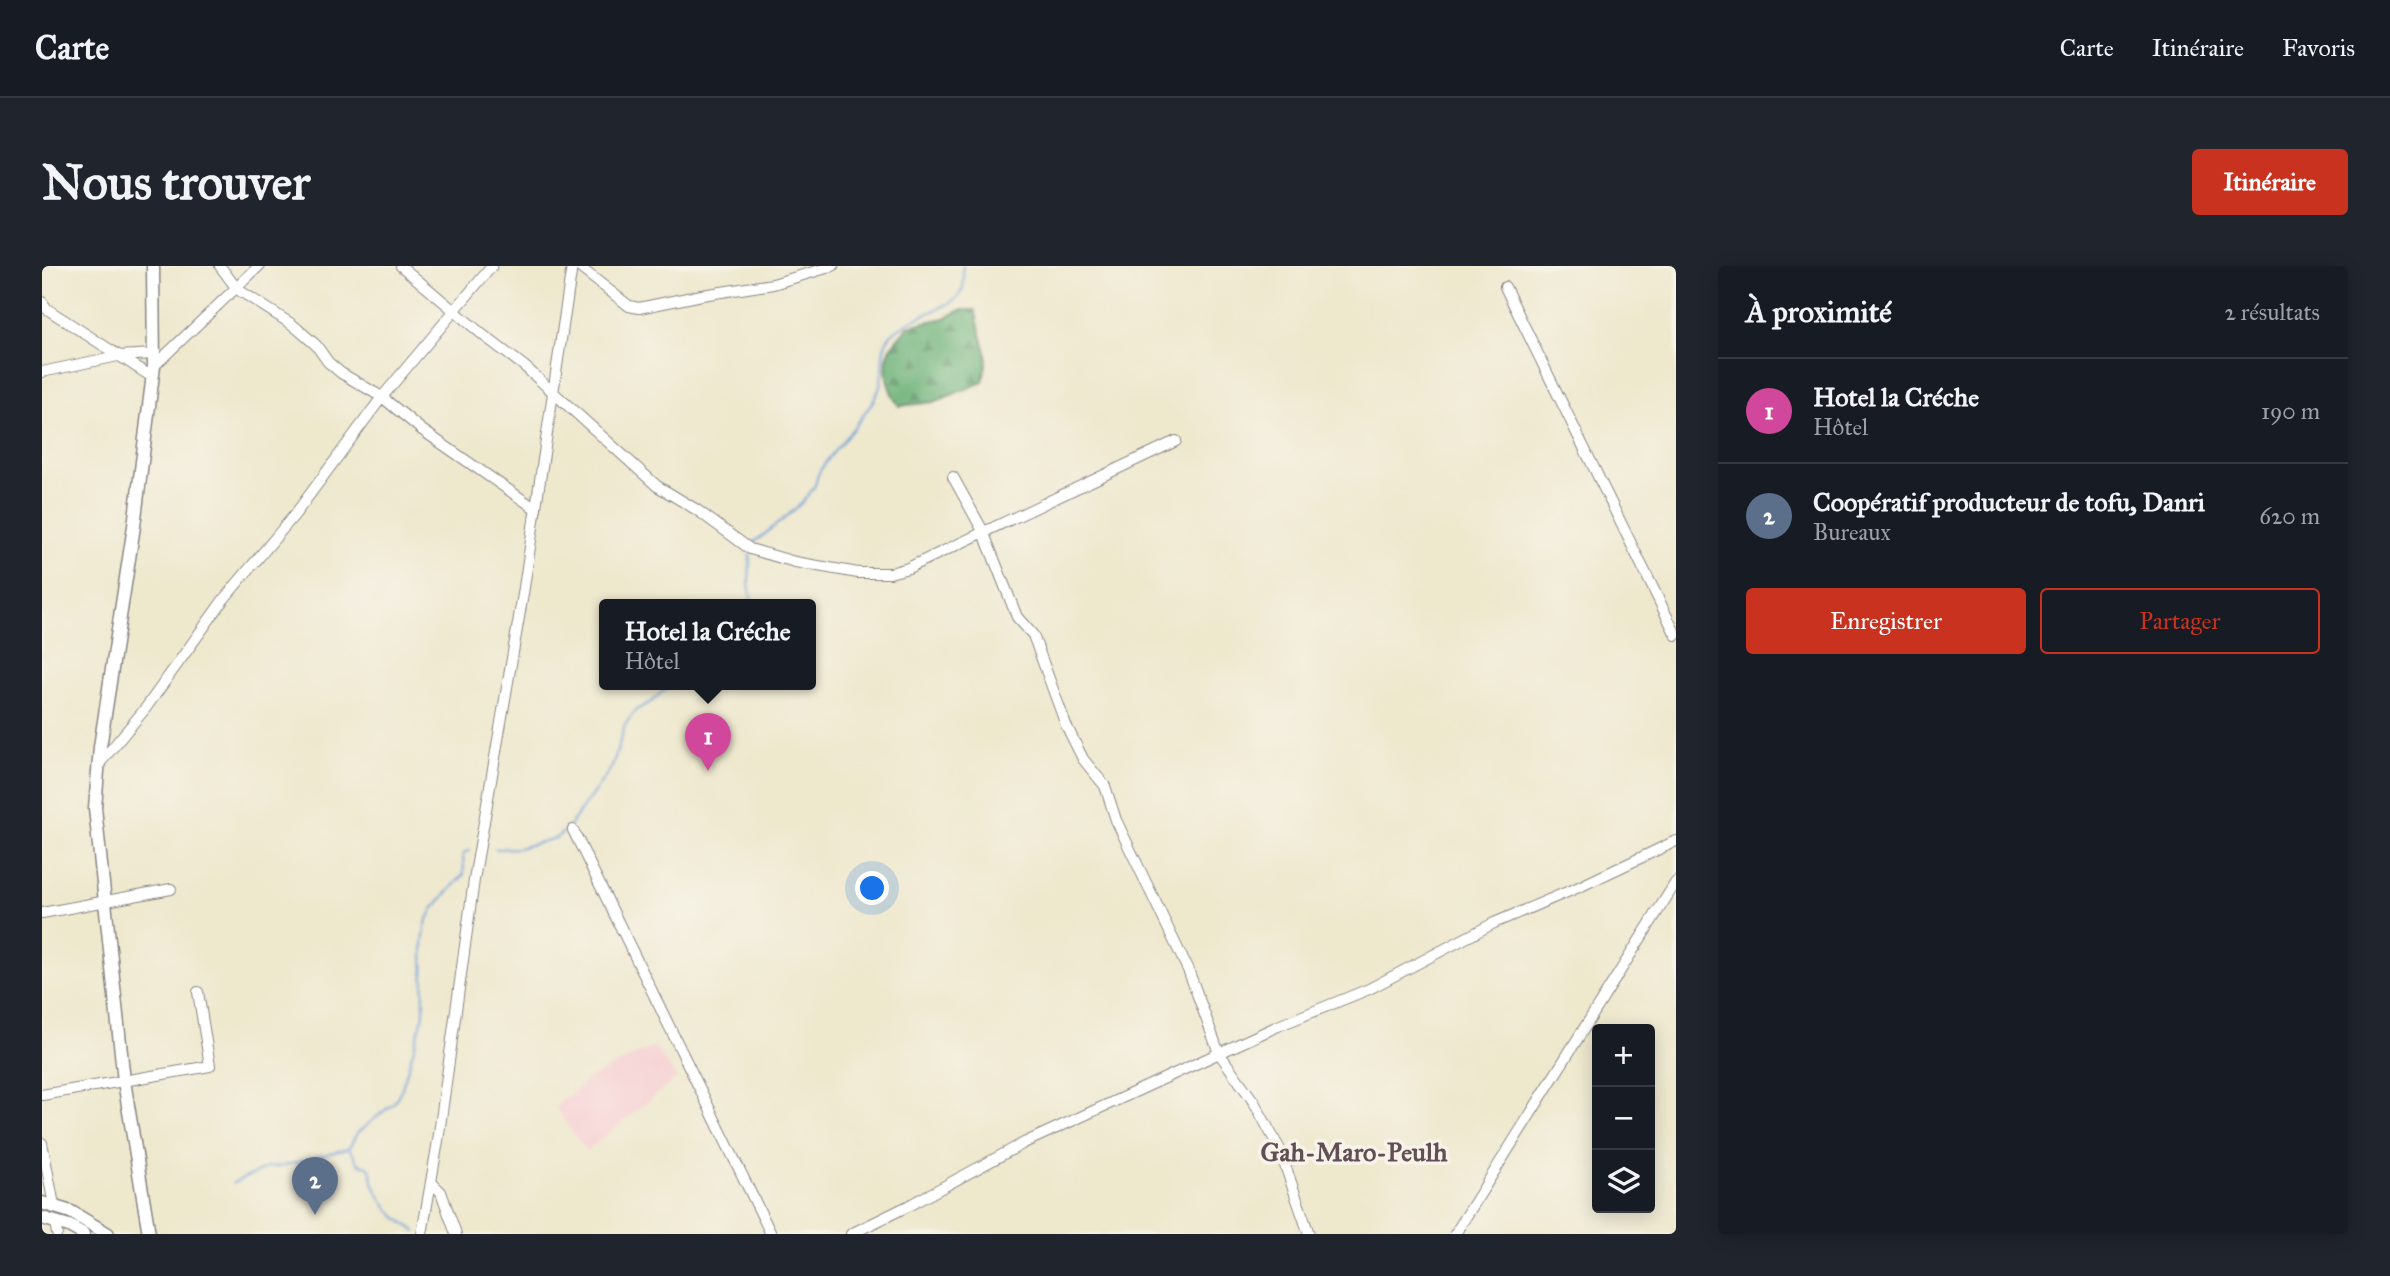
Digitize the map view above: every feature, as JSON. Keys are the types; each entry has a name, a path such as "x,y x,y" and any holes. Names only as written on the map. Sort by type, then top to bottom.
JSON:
{"main road":[{"path":"149,1234 124,1081 95,808 154,365 153,266"},
{"path":"48,1204 108,1234"},
{"path":"51,1225 83,1234"}],"street":[{"path":"220,266 237,289 293,325 316,345 328,362 341,373 382,397 422,430 536,509"},
{"path":"154,365 259,266"},
{"path":"401,266 524,366 657,486 697,510 750,548 768,555 858,573 890,573 908,568 1176,441"},
{"path":"99,764 145,709 224,599 296,513 382,397 492,266"},
{"path":"422,1234 432,1183 474,880 536,509 572,266"},
{"path":"578,266 629,306 639,308 773,284 833,266"},
{"path":"1505,287 1676,635"},
{"path":"42,302 47,309 118,356 154,365"},
{"path":"42,372 118,356 154,365"},
{"path":"953,477 983,531 1017,617 1033,635 1066,724 1083,759 1105,786 1116,820 1189,972 1219,1053 1254,1102 1279,1148 1309,1234"},
{"path":"573,830 771,1234"},
{"path":"851,1234 1024,1143 1278,1026 1369,989 1494,923 1676,841"},
{"path":"1455,1234 1676,882"},
{"path":"42,913 172,889"},
{"path":"42,1095 210,1066 198,992"},
{"path":"42,1143 48,1204"},
{"path":"432,1183 441,1192 456,1234"}],"shaded area":[{"path":"654,1046 677,1078 586,1151 555,1107 588,1079"}],"green space":[{"path":"961,310 975,310 987,358 983,382 934,402 899,406 889,386 886,370 888,355 893,345 908,326 945,318"}],"waterway":[{"path":"752,544 786,517 810,493 823,466 868,408 878,392 884,348 890,336 898,328 960,295 964,285 963,266"},
{"path":"750,554 751,599"},
{"path":"495,849 518,848 556,838 568,828 612,767 625,725 636,710 664,690"},
{"path":"233,1183 269,1167 283,1166 349,1148 357,1133 394,1103 402,1088 424,1014 423,944 426,923 433,909 464,874 463,854 470,850"},
{"path":"350,1150 359,1164 368,1166 375,1187 387,1207 416,1231"}],"place":[{"name":"Hotel la Créche","path":"708,771"},
{"name":"Coopératif producteur de tofu, Danri","path":"315,1215"}],"district":[{"name":"Gah-Maro-Peulh","path":"1354,1152"}]}
